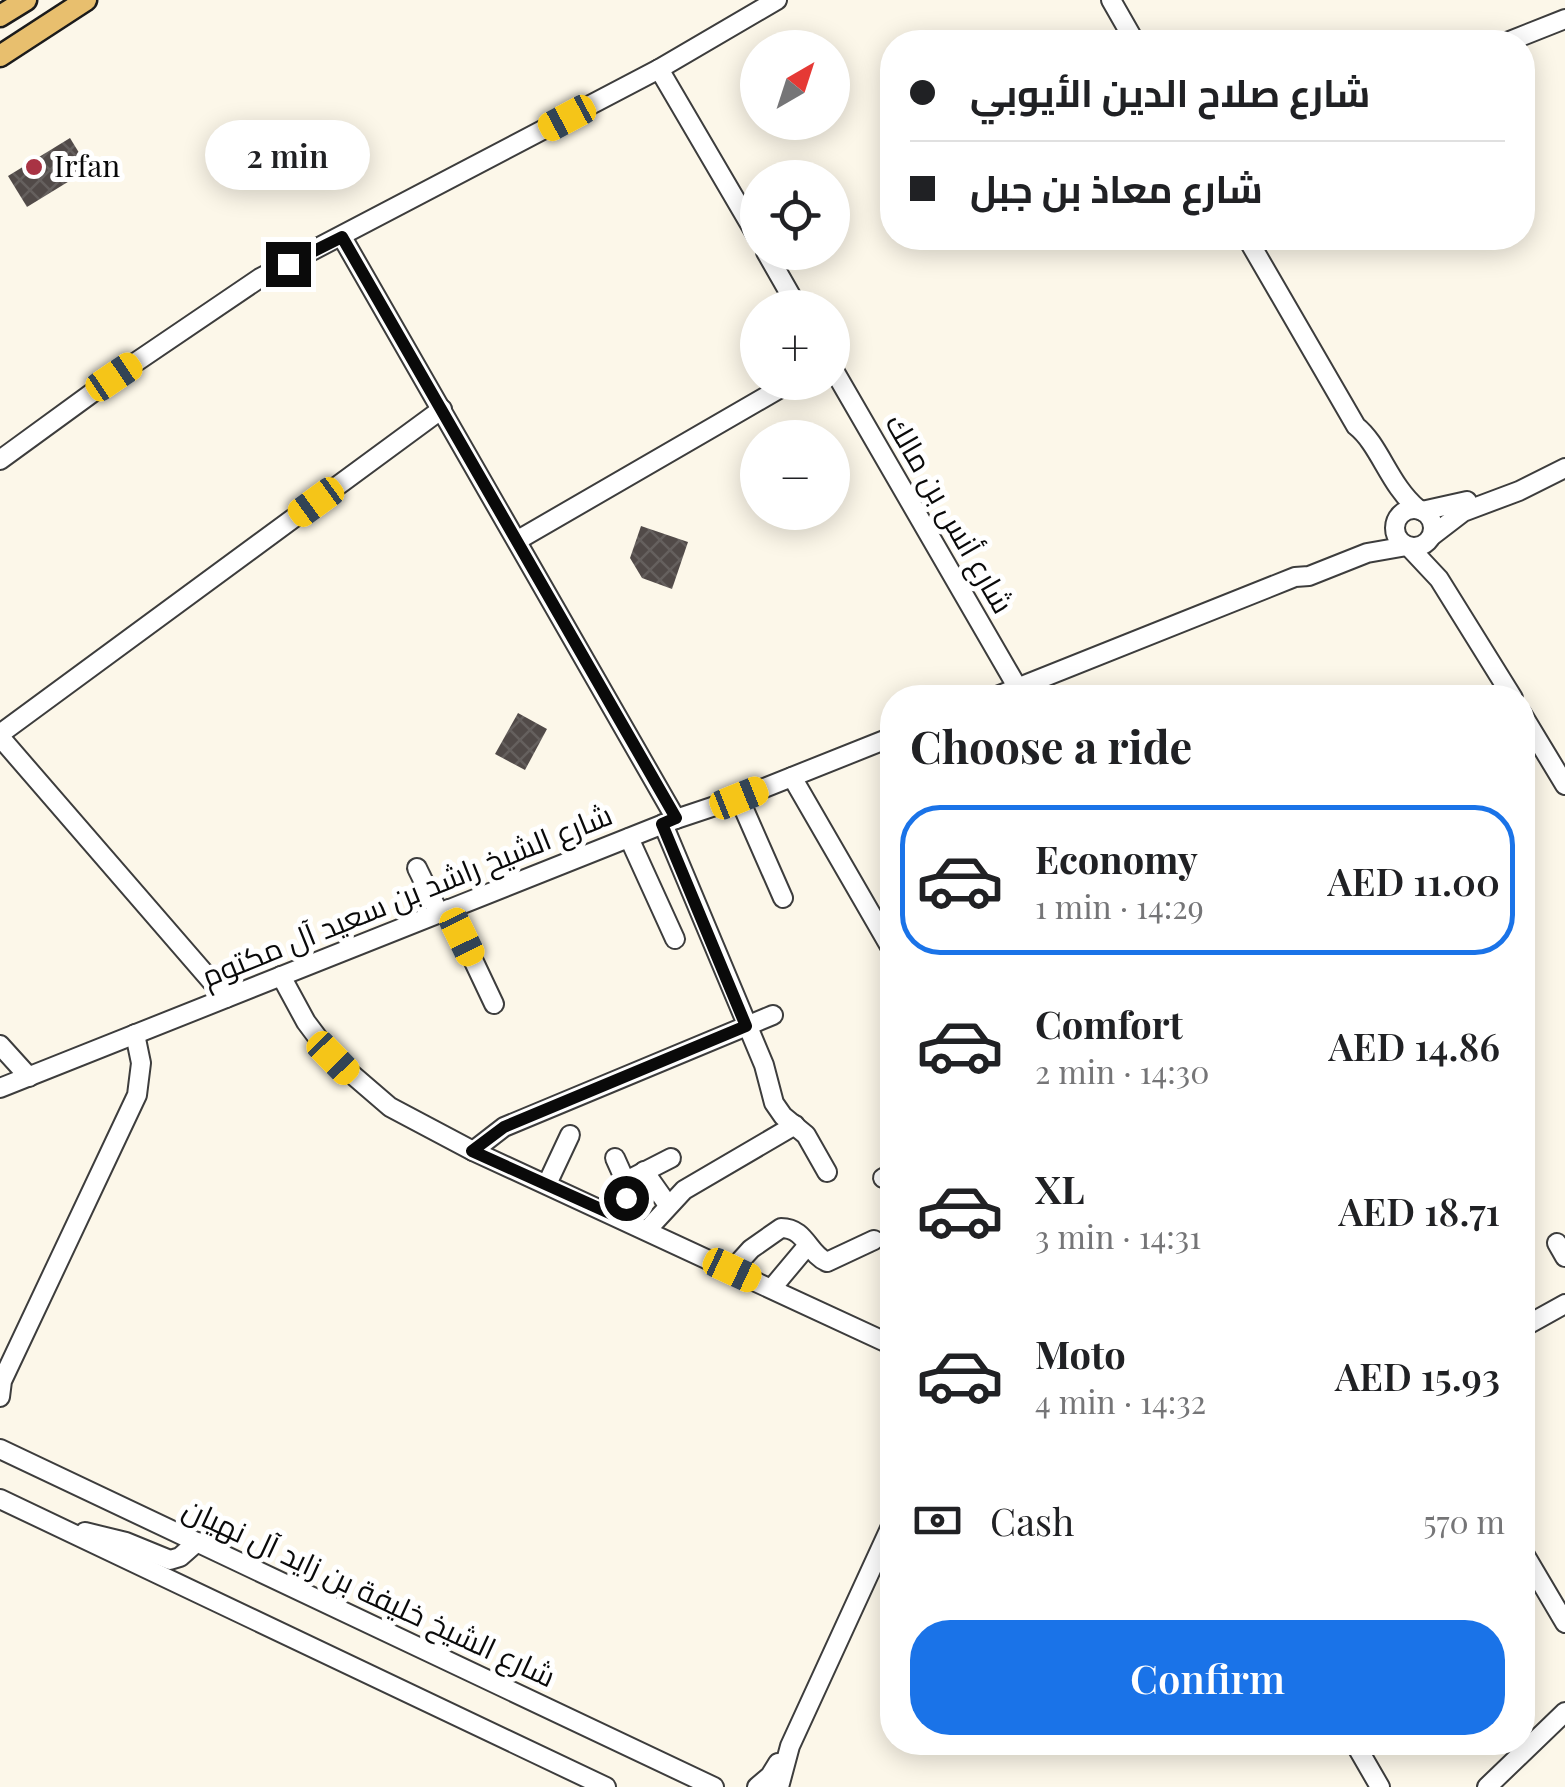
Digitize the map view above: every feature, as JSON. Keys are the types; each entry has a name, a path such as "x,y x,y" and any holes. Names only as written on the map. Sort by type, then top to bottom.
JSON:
{"main road":[{"path":"0,16 26,0"},
{"path":"0,56 68,7 86,0"}],"street":[{"path":"0,460 260,278 659,69 777,0"},
{"path":"1111,0 1129,30"},
{"path":"1535,30 1565,18"},
{"path":"659,69 740,207"},
{"path":"342,237 518,540 669,821 764,1065 774,1103 806,1134 827,1172"},
{"path":"1254,250 1356,426 1358,442 1384,484 1397,520 1397,536 1432,570 1505,685"},
{"name":"شارع أنس بن مالك","path":"850,398 1016,685"},
{"path":"518,540 760,400"},
{"path":"226,998 0,735 442,409"},
{"path":"1356,426 1364,432 1399,491 1432,521 1432,536 1442,565 1469,612 1472,629"},
{"path":"1037,685 1295,578 1368,553 1425,544 1454,517 1565,468"},
{"path":"1295,578 1306,568 1372,540 1408,510 1458,504 1539,478"},
{"path":"1535,735 1565,785"},
{"name":"شارع الشيخ راشد بن سعيد آل مكتوم","path":"0,1088 669,821 739,798 880,742"},
{"path":"792,777 880,929"},
{"path":"739,798 783,898"},
{"path":"629,838 675,938"},
{"path":"417,868 494,1004"},
{"path":"281,976 319,1040 349,1074 390,1107 472,1151 880,1339"},
{"path":"472,1151 504,1127 773,1015"},
{"path":"1,1387 137,1095 142,1064 135,1034"},
{"path":"0,1046 30,1076"},
{"path":"647,1230 684,1190 795,1125"},
{"path":"548,1184 570,1134"},
{"path":"614,1215 628,1191 615,1158"},
{"path":"626,1181 670,1158"},
{"path":"644,1171 668,1205"},
{"path":"732,1270 762,1240 782,1228 795,1230 827,1262 874,1240"},
{"path":"772,1288 808,1245"},
{"path":"1535,1321 1565,1304"},
{"name":"شارع الشيخ خليفة بن زايد آل نهيان","path":"2,1448 714,1787"},
{"path":"0,1499 606,1787"},
{"path":"65,1530 111,1537 170,1560 180,1557 196,1542"},
{"path":"757,1787 770,1776 790,1746 880,1550"},
{"path":"1535,1572 1565,1623"},
{"path":"1535,1741 1565,1712"},
{"path":"779,1787 790,1746"},
{"path":"1362,1755 1380,1787"},
{"path":"1487,1787 1520,1755"}],"building":[{"path":"70,138 89,169 27,207 8,176"},
{"path":"641,526 688,542 672,589 642,578 630,558"},
{"path":"518,713 547,729 525,770 495,754"}],"place":[{"name":"Irfan","path":"34,167"}],"route":[{"path":"288,264 342,237 676,818 662,824 746,1026 504,1127 472,1151 614,1215 626,1198"}]}
